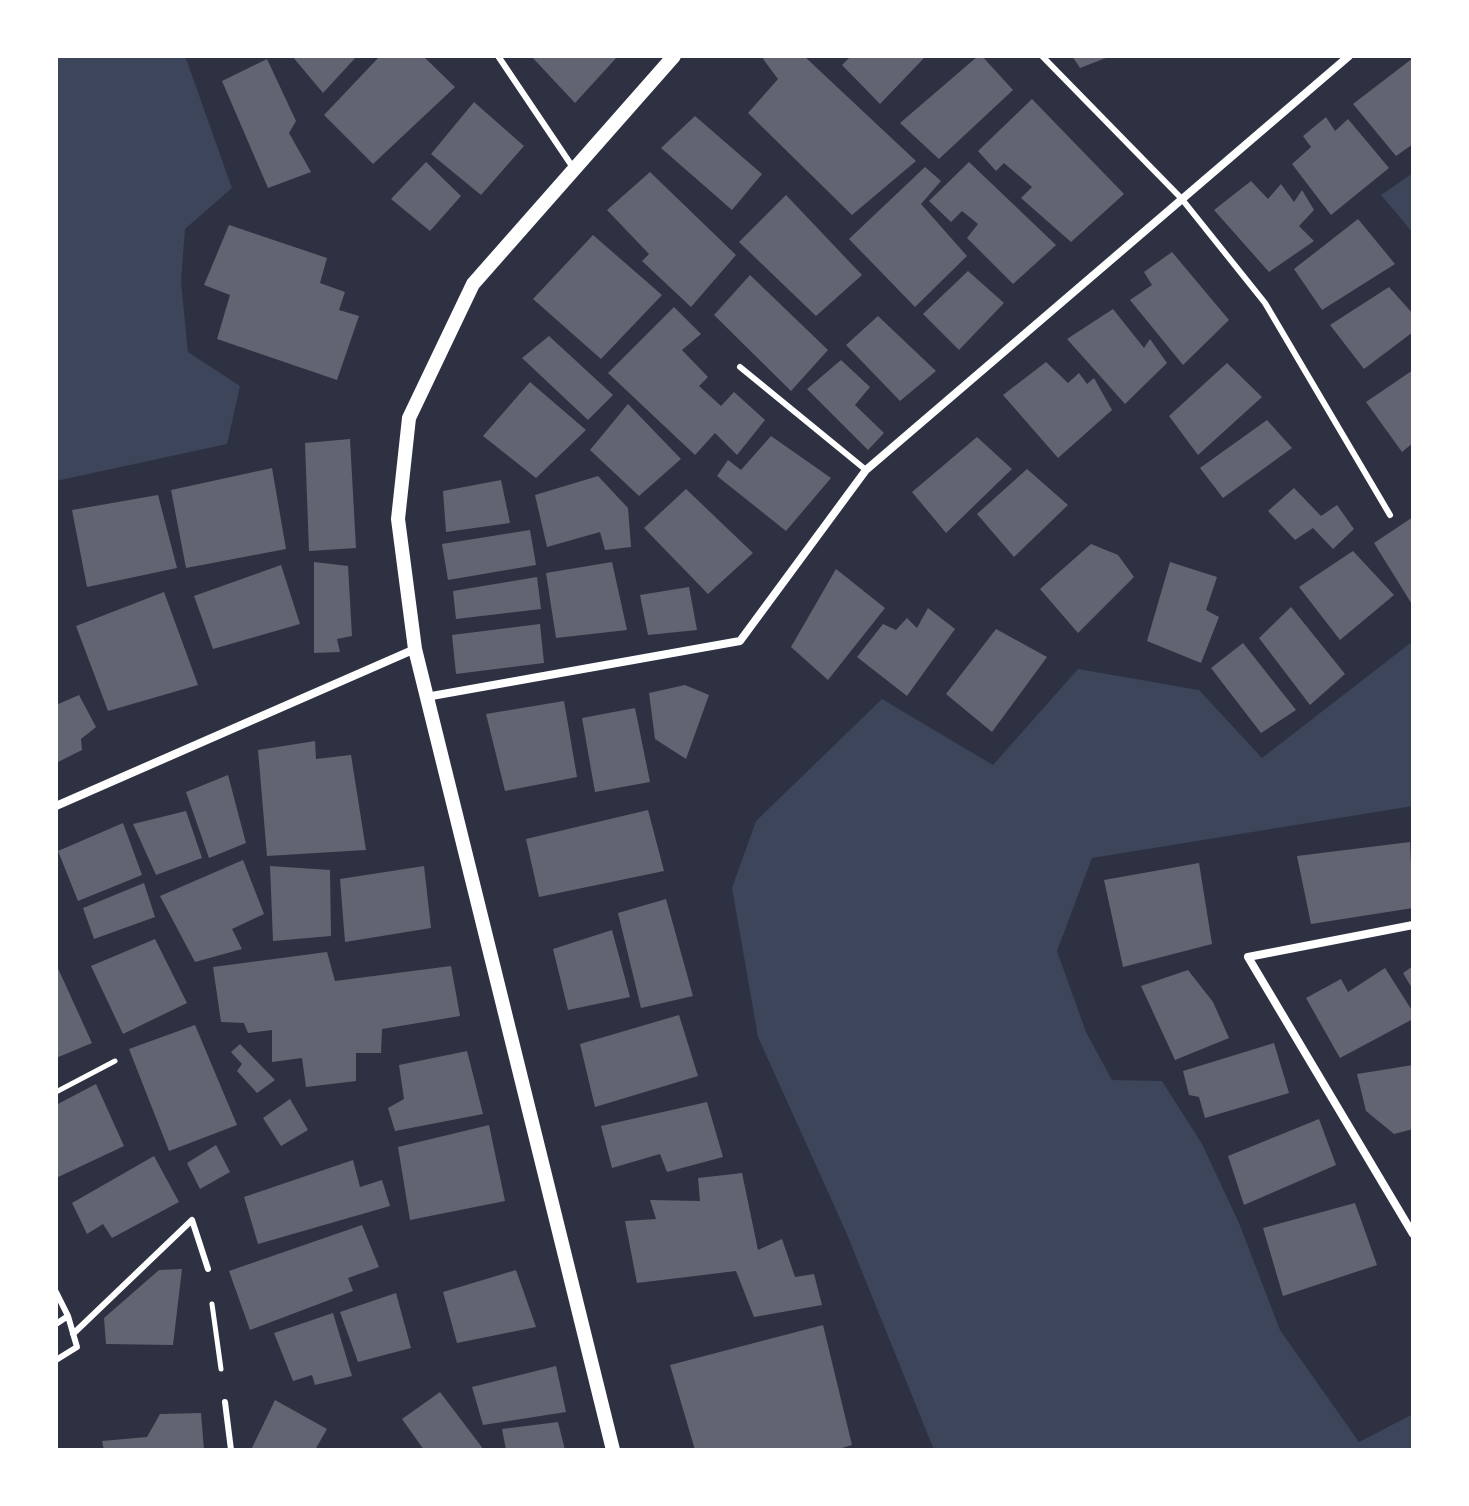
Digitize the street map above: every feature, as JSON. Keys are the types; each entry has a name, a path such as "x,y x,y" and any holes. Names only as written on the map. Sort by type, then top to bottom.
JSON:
{"street":[{"path":"613,1450 426,697 415,649 398,519 409,418 473,284 674,56"},
{"path":"426,697 740,641 866,470 1349,56"},
{"path":"56,806 415,649"},
{"path":"1413,925 1248,957 1413,1234"}],"lane":[{"path":"498,56 574,169"},
{"path":"1042,56 1181,198 1265,303 1390,515"},
{"path":"740,367 866,470"},
{"path":"73,1334 192,1220 208,1269"},
{"path":"56,1292 68,1316 77,1347 56,1360"},
{"path":"56,1324 68,1316"},
{"path":"225,1402 231,1450"}],"path":[{"path":"56,1092 115,1061"},
{"path":"208,1269 225,1402"}],"shaded area":[{"path":"56,56 185,56 232,188 185,229 181,282 188,352 240,386 227,444 56,481"},
{"path":"1413,173 1413,233 1381,195"},
{"path":"1413,641 1413,806 1092,858 1057,951 1086,1032 1112,1080 1162,1081 1202,1144 1239,1223 1280,1330 1359,1442 1413,1414 1413,1450 934,1450 846,1232 758,1037 732,888 756,821 882,699 993,765 1078,669 1199,690 1262,758"}],"building":[{"path":"292,56 357,56 323,93"},
{"path":"380,56 423,56 455,87 373,164 324,115"},
{"path":"531,56 618,56 575,103"},
{"path":"767,56 804,56 916,161 852,215 748,113 778,79 763,59"},
{"path":"851,56 926,56 880,104 842,65"},
{"path":"978,56 982,56 1013,90 939,159 900,123"},
{"path":"1072,56 1111,56 1080,68"},
{"path":"1413,58 1413,144 1396,156 1353,104"},
{"path":"267,59 296,121 289,133 311,172 268,188 222,81"},
{"path":"1032,99 1124,194 1071,242 1021,198 1032,187 1004,163 996,171 978,151"},
{"path":"474,102 524,146 481,195 431,154"},
{"path":"695,116 762,174 732,210 661,148"},
{"path":"1326,117 1335,131 1348,119 1389,168 1331,215 1292,164 1311,147 1303,136"},
{"path":"426,162 461,196 430,231 391,199"},
{"path":"969,162 1056,245 1013,284 967,238 978,224 962,211 951,222 929,201"},
{"path":"925,167 941,181 921,204 967,256 915,307 849,239"},
{"path":"650,172 736,255 691,307 642,261 649,254 607,210"},
{"path":"1251,181 1268,199 1281,184 1294,202 1302,190 1314,210 1299,226 1314,241 1269,272 1214,210"},
{"path":"786,195 862,275 816,316 739,242"},
{"path":"1358,219 1395,264 1322,310 1294,269"},
{"path":"229,225 327,258 320,283 345,292 339,310 359,316 337,380 217,339 230,295 204,285"},
{"path":"593,235 662,295 601,359 533,299"},
{"path":"1172,252 1229,320 1183,365 1130,300 1152,285 1144,272"},
{"path":"968,271 1004,303 959,350 923,314"},
{"path":"750,275 828,350 791,391 714,315"},
{"path":"1389,287 1413,314 1413,332 1364,369 1330,325"},
{"path":"674,307 701,334 682,350 708,377 699,386 721,406 734,392 765,420 737,455 715,433 695,455 608,373"},
{"path":"1113,309 1144,348 1150,339 1167,363 1125,404 1067,339"},
{"path":"878,316 936,371 900,401 846,345"},
{"path":"549,336 613,395 588,420 522,358"},
{"path":"841,360 870,387 855,405 884,433 868,450 807,389"},
{"path":"1046,362 1068,383 1079,373 1087,384 1094,378 1112,410 1058,458 1003,395"},
{"path":"1227,363 1262,397 1198,455 1169,416"},
{"path":"1413,370 1413,443 1402,452 1366,402"},
{"path":"530,382 586,430 536,478 483,436"},
{"path":"628,404 681,459 639,496 590,450"},
{"path":"1267,420 1292,448 1223,498 1200,468"},
{"path":"771,436 831,478 786,531 717,476 728,460 741,470"},
{"path":"977,437 1012,469 946,533 912,492"},
{"path":"350,439 356,548 309,551 305,443"},
{"path":"272,468 286,549 186,568 171,490"},
{"path":"1027,469 1068,505 1014,557 977,514"},
{"path":"598,476 628,508 631,547 605,550 600,532 547,547 535,495"},
{"path":"501,480 510,523 446,532 443,491"},
{"path":"1294,488 1321,516 1337,505 1354,529 1333,549 1313,528 1295,540 1268,511"},
{"path":"686,489 753,553 708,594 644,528"},
{"path":"158,495 177,568 87,587 72,510"},
{"path":"1413,517 1413,606 1374,543"},
{"path":"530,530 536,565 448,580 442,544"},
{"path":"1091,544 1118,555 1134,577 1078,633 1040,589"},
{"path":"1353,551 1394,595 1340,640 1299,587"},
{"path":"314,562 348,566 352,636 337,639 340,652 314,653"},
{"path":"612,562 627,630 556,638 546,573"},
{"path":"1170,562 1217,577 1206,610 1219,617 1201,663 1147,641"},
{"path":"281,565 300,624 213,649 194,596"},
{"path":"836,569 885,608 828,680 791,647"},
{"path":"537,577 541,609 456,619 453,591"},
{"path":"689,587 697,630 648,635 640,595"},
{"path":"164,592 198,685 108,711 76,626"},
{"path":"1291,607 1345,674 1310,705 1259,638"},
{"path":"928,608 955,629 907,696 857,657 883,624 896,630 907,618 917,628"},
{"path":"540,624 544,663 456,674 452,635"},
{"path":"996,629 1047,657 992,732 946,694"},
{"path":"1243,643 1296,710 1261,733 1211,668"},
{"path":"685,685 709,695 686,759 655,739 649,693"},
{"path":"79,695 96,727 81,739 82,750 56,763 56,705"},
{"path":"564,701 577,777 505,791 486,714"},
{"path":"635,708 650,782 595,792 582,718"},
{"path":"315,741 316,759 351,755 366,850 267,856 258,750"},
{"path":"228,775 246,843 209,858 186,792"},
{"path":"648,810 664,871 539,897 526,839"},
{"path":"186,811 202,858 156,875 133,824"},
{"path":"123,823 142,875 78,901 58,851"},
{"path":"1410,842 1413,908 1311,924 1297,856"},
{"path":"243,860 264,914 232,929 242,949 195,962 160,896"},
{"path":"1199,863 1212,944 1123,967 1104,880"},
{"path":"270,866 330,870 331,936 273,941"},
{"path":"424,866 431,928 345,942 340,879"},
{"path":"144,883 155,917 94,939 83,908"},
{"path":"666,899 693,996 641,1008 618,913"},
{"path":"612,930 630,997 568,1010 553,949"},
{"path":"155,939 187,1003 123,1034 91,966"},
{"path":"327,952 335,981 451,966 460,1016 382,1029 381,1053 356,1053 356,1081 306,1087 302,1058 272,1062 272,1030 248,1033 244,1023 221,1022 213,967"},
{"path":"56,964 92,1043 56,1058"},
{"path":"1413,966 1413,990 1403,973"},
{"path":"1385,968 1413,1012 1413,1019 1340,1058 1306,998 1341,979 1348,992"},
{"path":"1188,970 1213,1002 1229,1038 1175,1060 1141,986"},
{"path":"679,1015 698,1076 595,1107 580,1044"},
{"path":"195,1025 237,1125 169,1151 129,1049"},
{"path":"1274,1043 1289,1093 1205,1118 1199,1097 1189,1095 1183,1071"},
{"path":"240,1044 275,1080 257,1093 237,1071 242,1064 231,1052"},
{"path":"467,1051 483,1114 395,1131 388,1108 404,1099 399,1065"},
{"path":"1413,1065 1413,1129 1394,1134 1366,1111 1357,1074"},
{"path":"96,1084 124,1146 56,1178 56,1105"},
{"path":"290,1099 308,1130 281,1146 263,1118"},
{"path":"707,1102 723,1157 667,1172 660,1154 612,1168 601,1126"},
{"path":"1319,1119 1336,1165 1244,1205 1228,1156"},
{"path":"489,1125 505,1201 410,1220 398,1147"},
{"path":"216,1145 230,1172 200,1189 187,1163"},
{"path":"154,1156 179,1202 112,1238 103,1224 87,1234 72,1203"},
{"path":"353,1160 360,1187 382,1180 390,1206 258,1244 244,1197"},
{"path":"742,1173 758,1250 782,1239 795,1277 814,1274 822,1305 754,1317 736,1271 637,1283 625,1221 656,1219 650,1200 700,1201 698,1178"},
{"path":"1355,1203 1377,1265 1283,1296 1263,1228"},
{"path":"362,1225 379,1267 348,1278 353,1291 250,1330 229,1271"},
{"path":"182,1269 173,1345 106,1344 104,1318 159,1270"},
{"path":"516,1270 536,1327 457,1343 443,1292"},
{"path":"396,1293 411,1348 358,1362 340,1312"},
{"path":"333,1313 352,1376 315,1385 312,1375 293,1381 274,1333"},
{"path":"823,1325 852,1445 835,1450 695,1450 670,1365"},
{"path":"556,1366 566,1412 483,1425 472,1387"},
{"path":"440,1392 484,1450 424,1450 402,1419"},
{"path":"275,1400 327,1429 315,1450 251,1450"},
{"path":"201,1413 204,1450 104,1450 102,1441 147,1437 160,1414"},
{"path":"558,1422 565,1450 506,1450 502,1429"}]}
